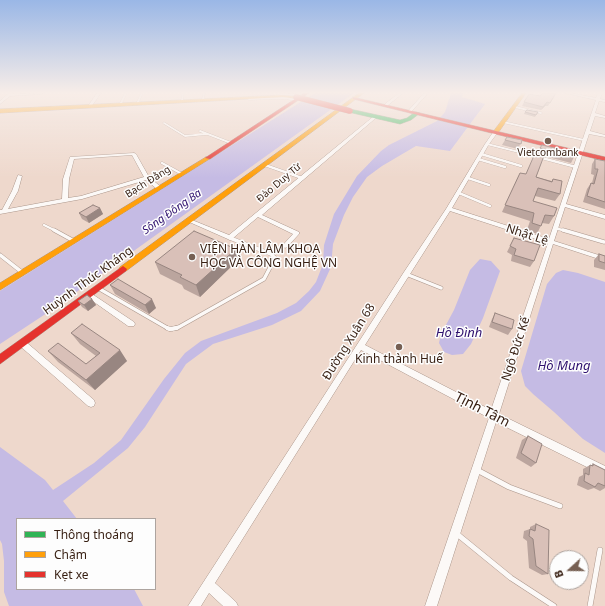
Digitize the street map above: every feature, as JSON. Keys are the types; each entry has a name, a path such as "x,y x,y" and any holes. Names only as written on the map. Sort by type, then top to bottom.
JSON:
{"street":[{"name":"Bạch Đằng","path":"0,287 182,174 263,121"},
{"name":"Huỳnh Thúc Kháng","path":"0,360 323,121"},
{"name":"Đào Duy Từ","path":"230,238 370,121"},
{"path":"452,121 605,158"},
{"name":"Đường Xuân 68","path":"195,605 449,209 502,121"},
{"name":"Ngô Đức Kế","path":"431,606 591,121"},
{"path":"586,136 605,136"},
{"path":"65,200 66,180 72,158 134,154 147,178 159,188"},
{"path":"2,212 15,191 20,176"},
{"path":"2,212 107,191 147,178"},
{"path":"563,205 605,217"},
{"name":"Nhật Lệ","path":"449,209 605,259"},
{"path":"258,215 297,233 285,246"},
{"path":"190,220 230,238"},
{"path":"89,295 131,324"},
{"path":"23,344 91,403"},
{"name":"Tịnh Tâm","path":"360,346 494,416 605,471"},
{"path":"209,585 232,606"}],"lane":[{"path":"504,121 586,136"},
{"path":"164,123 185,136 206,134"},
{"path":"200,131 231,143"},
{"path":"487,144 576,166"},
{"path":"480,156 521,166"},
{"path":"480,156 505,167"},
{"path":"162,163 182,174"},
{"path":"264,164 302,178"},
{"path":"468,178 489,185"},
{"path":"459,193 490,206"},
{"path":"44,225 74,241"},
{"path":"555,228 604,242"},
{"path":"98,288 170,329 179,327 264,279 275,258 271,254 230,238"},
{"path":"0,255 23,273"},
{"path":"406,274 440,288"},
{"path":"476,469 509,487 560,506"},
{"path":"455,533 511,578 554,606"},
{"path":"590,606 600,550"}],"water":[{"name":"Sông Đông Ba","path":"270,121 315,121 50,311 0,344 0,291"},
{"path":"436,121 472,121 450,151 416,146 382,166 367,177 353,197 344,215 333,244 331,267 320,291 301,311 272,325 213,344 186,364 145,427 128,448 63,501 76,518 16,518 16,590 135,590 143,606 9,606 4,592 4,561 2,544 0,540 0,447 45,480 53,490 94,463 121,440 164,379 185,353 201,341 277,313 296,303 309,291 316,282 323,264 324,245 334,214 357,176 381,151 389,145"},
{"name":"Hồ Đình","path":"480,259 491,261 500,271 483,318 471,344 463,354 452,355 444,352 439,343 441,334 454,310 470,270"},
{"name":"Hồ Mung","path":"563,270 578,273 605,282 605,453 583,439 533,394 525,386 521,371 547,284 556,273"}],"building":[{"path":"507,137 522,140 521,144 505,140"},
{"path":"542,145 575,153 574,157 540,148"},
{"path":"536,151 545,153 536,177 552,182 553,179 562,181 560,194 538,188 533,201 557,208 554,216 545,215 541,226 532,223 534,213 505,205 520,173 526,174"},
{"path":"595,159 605,161 605,202 587,196 591,183 594,184 598,169 595,169"},
{"path":"93,205 100,208 86,217 79,213"},
{"path":"194,231 236,249 196,285 180,277 182,275 155,262"},
{"path":"514,238 540,245 534,261 514,255 516,249 510,246"},
{"path":"599,254 605,256 605,263 599,261"},
{"path":"118,279 152,299 145,305 110,285"},
{"path":"87,295 92,299 84,305 78,301"},
{"path":"495,313 514,320 512,329 492,322"},
{"path":"82,324 120,350 86,380 48,351 58,343 86,364 100,353 71,333"},
{"path":"528,436 542,444 536,463 521,453"},
{"path":"593,464 605,470 605,486 598,483 595,487 584,481 585,473 589,475 590,465 593,466"},
{"path":"536,524 549,530 548,574 536,566 533,539 529,536 530,529 535,531"}],"traffic: fast":[{"path":"397,121 402,121"}],"traffic: slow":[{"path":"123,269 324,121"},
{"path":"496,132 504,121"},
{"path":"0,287 208,158"}],"traffic: jam":[{"path":"208,158 264,121"},
{"path":"450,121 605,159"},
{"path":"0,360 123,269"}],"place":[{"name":"Vietcombank","path":"548,141"},
{"name":"VIỆN HÀN LÂM KHOA HỌC VÀ CÔNG NGHỆ VN","path":"192,257"},
{"name":"Kinh thành Huế","path":"399,347"}]}
